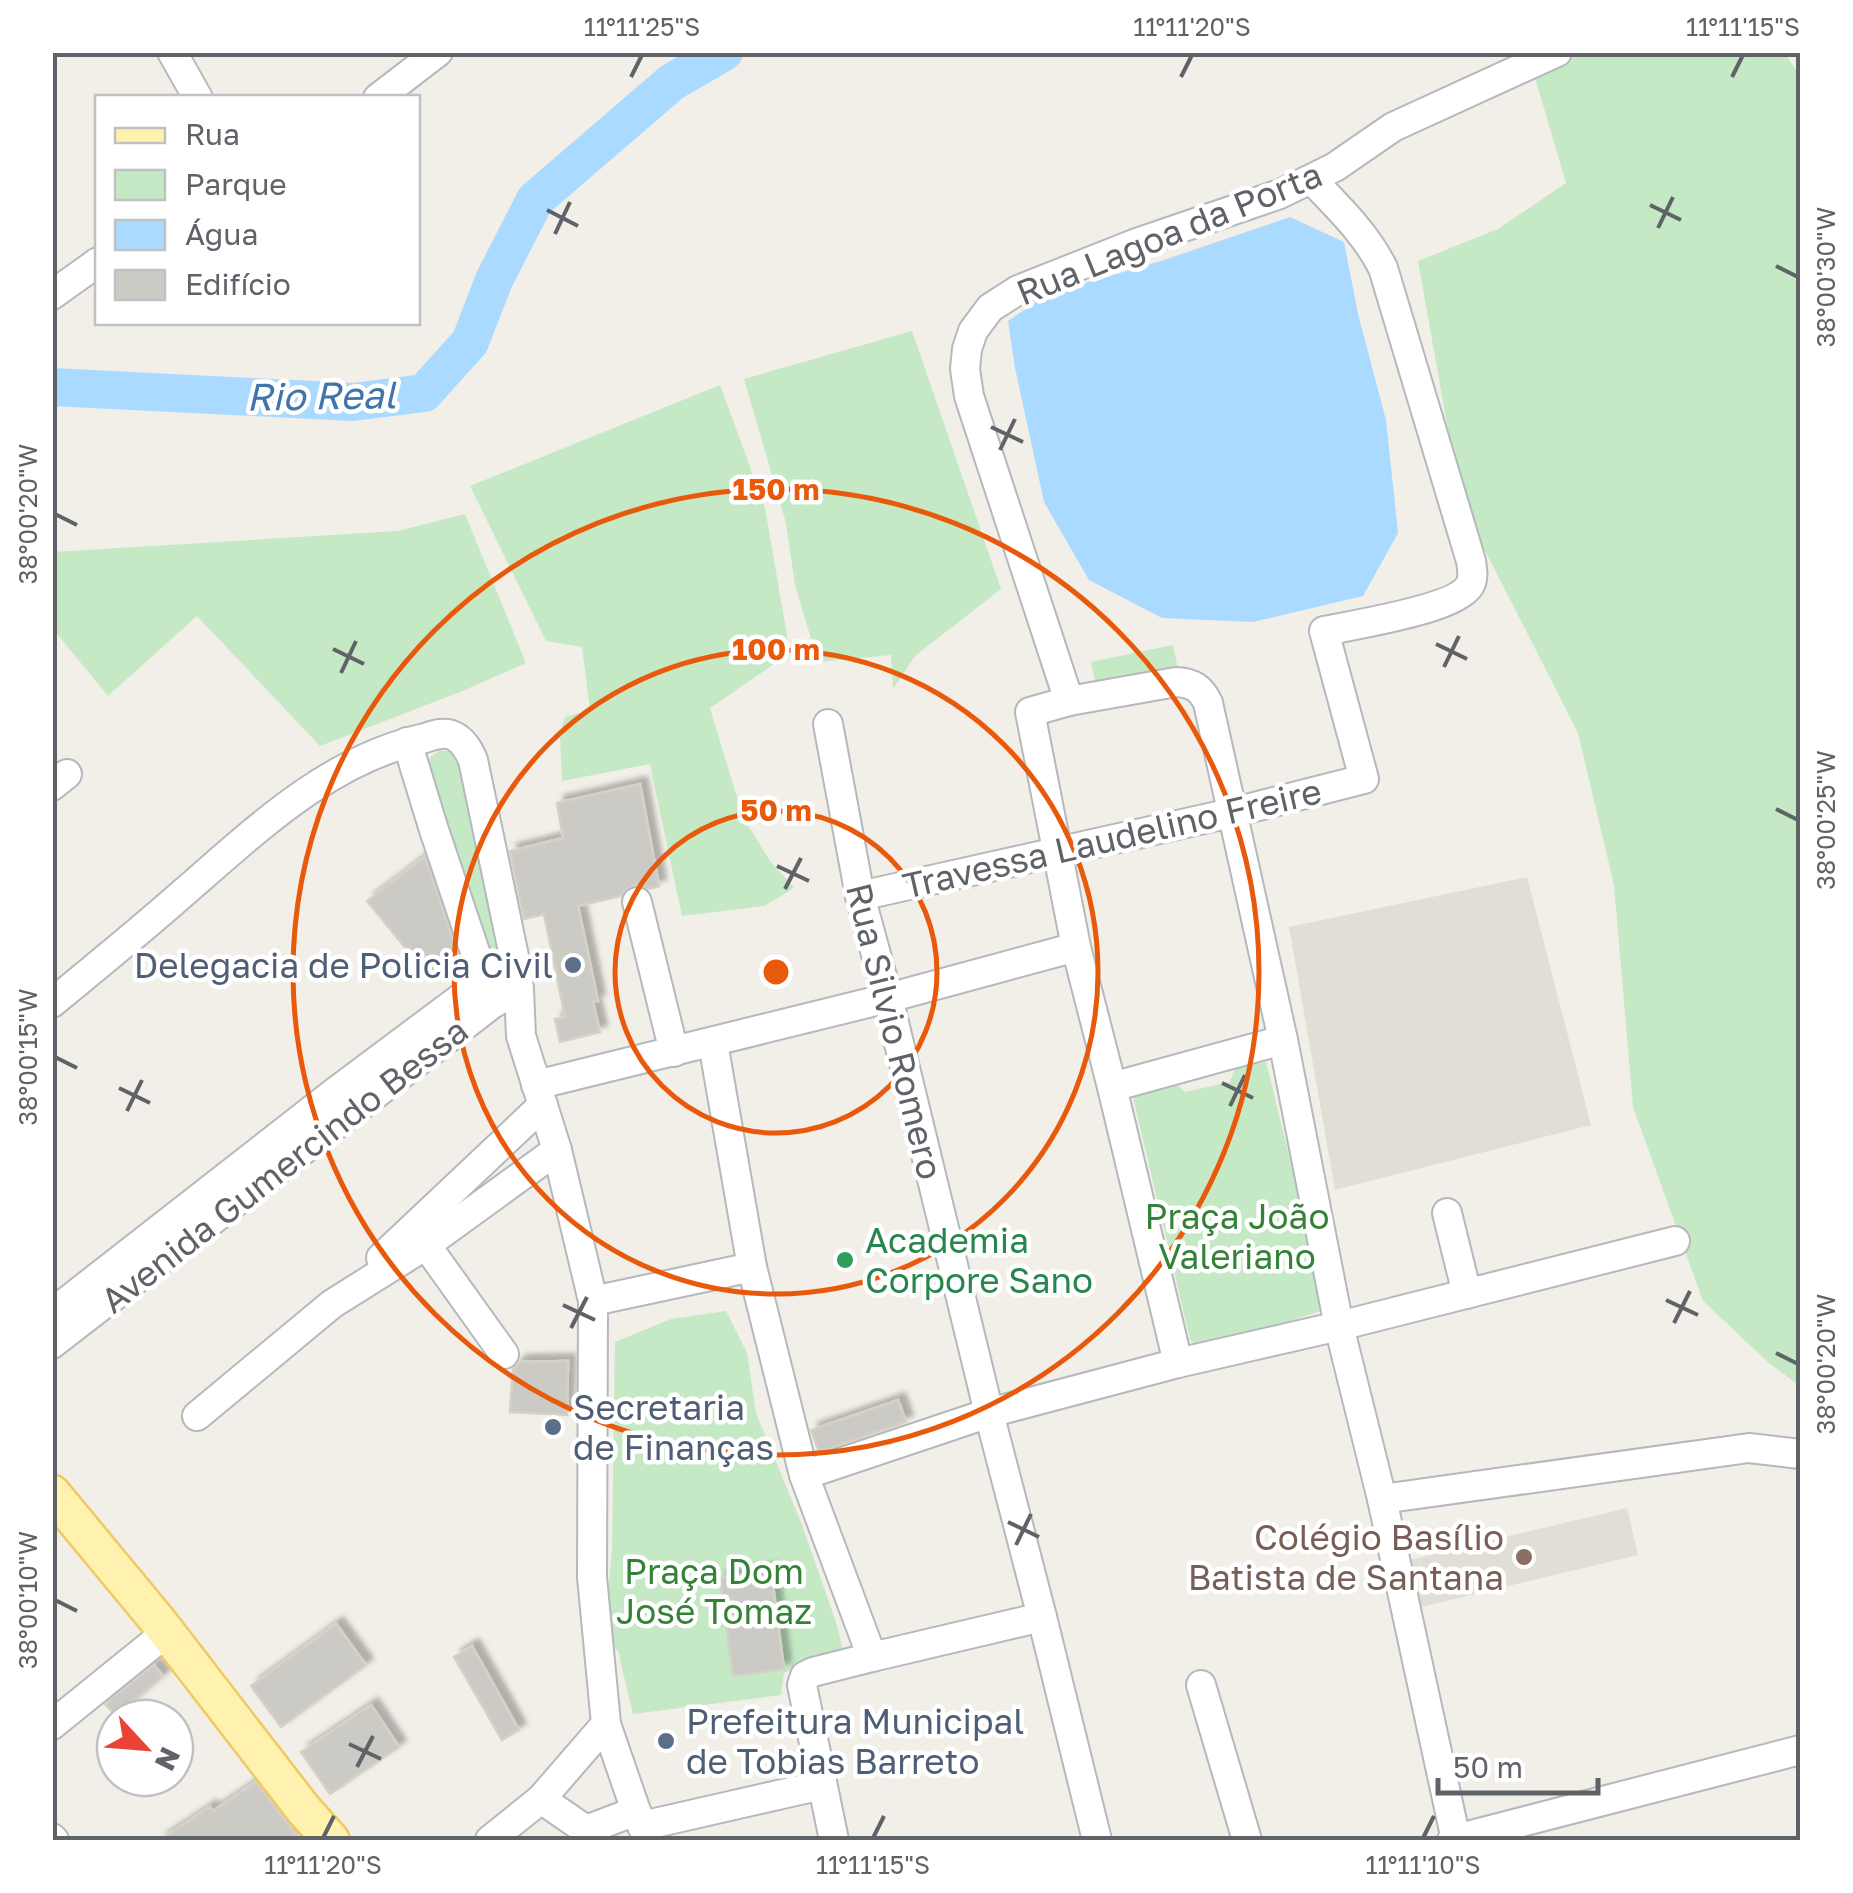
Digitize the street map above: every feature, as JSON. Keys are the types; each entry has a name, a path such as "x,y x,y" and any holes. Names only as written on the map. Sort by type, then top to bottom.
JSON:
{"main road":[{"path":"52,1493 167,1632 312,1826 331,1840"}],"street":[{"path":"172,52 196,95"},
{"path":"382,95 438,52"},
{"name":"Rua Lagoa da Porta","path":"1068,701 969,396 965,369 972,331 990,308 1018,290 1312,180 1393,128 1558,52"},
{"name":"Travessa Laudelino Freire","path":"860,896 1231,813 1364,779 1324,632 1442,604 1467,589 1473,574 1384,268 1358,228 1312,180"},
{"path":"52,294 95,264"},
{"path":"1178,1363 1076,948 1030,712 1068,701 1176,682 1199,688 1208,704 1283,1040 1339,1326 1382,1499 1455,1840 1800,1750"},
{"name":"Rua Silvio Romero","path":"828,724 860,896 1097,1840"},
{"path":"52,1003 286,806 350,765 407,742 443,733 464,743 473,760 517,975 520,1036 556,1150 593,1301 592,1578 606,1724 642,1826"},
{"path":"407,742 488,992 520,1036"},
{"path":"637,902 674,1052"},
{"path":"197,1416 332,1304 540,1095 674,1052 1076,948"},
{"name":"Avenida Gumercindo Bessa","path":"52,1313 334,1092 517,975"},
{"name":"Avenida Gumercindo Bessa","path":"52,1344 488,992"},
{"path":"1112,1087 1283,1040"},
{"path":"713,1043 752,1267 804,1475 872,1658"},
{"path":"332,1304 426,1245 556,1150"},
{"path":"1447,1214 1467,1294"},
{"path":"804,1475 988,1413 1675,1241"},
{"path":"426,1245 504,1354"},
{"path":"593,1301 752,1267"},
{"path":"1382,1499 1749,1448 1800,1454"},
{"path":"834,1840 802,1685 805,1676 1042,1617"},
{"path":"52,1725 167,1632"},
{"path":"1201,1685 1247,1840"},
{"path":"490,1840 542,1799 606,1724"},
{"path":"542,1799 590,1835 822,1785"}],"shaded area":[{"path":"1527,877 1591,1125 1335,1190 1289,927"},
{"name":"Colégio Basílio Batista de Santana","path":"1627,1508 1638,1555 1421,1607 1409,1560"}],"green space":[{"path":"1784,52 1800,76 1800,1386 1770,1364 1703,1301 1633,1107 1614,885 1578,733 1461,503 1418,261 1498,229 1566,183 1533,71 1572,53"},
{"path":"912,331 1001,589 915,656 893,689 891,655 818,662 795,585 786,523 744,379"},
{"path":"720,385 765,508 790,653 710,708 743,817 770,861 794,888 764,906 682,916 650,764 562,781 560,733 565,717 590,710 582,647 546,641 470,486"},
{"path":"465,514 526,663 320,746 197,616 108,696 53,629 53,552 398,531"},
{"path":"1173,645 1178,670 1096,687 1091,662"},
{"path":"452,751 462,760 501,954 494,961 426,775 431,756"},
{"name":"Praça João Valeriano","path":"1266,1062 1327,1309 1199,1350 1190,1339 1132,1093 1176,1084 1185,1092 1230,1082 1235,1067"},
{"name":"Praça Dom José Tomaz","path":"726,1311 747,1353 756,1413 802,1525 843,1650 784,1673 781,1695 633,1714 618,1651 604,1637 612,1551 615,1342 671,1319"}],"water":[{"path":"1290,217 1344,242 1386,420 1398,533 1363,596 1253,622 1162,618 1089,580 1044,502 1008,321 1048,294"}],"building":[{"path":"640,784 659,886 648,889 634,885 621,896 578,906 598,1001 593,1002 600,1032 560,1042 555,1019 565,1017 544,914 524,919 510,851 563,838 557,803"},
{"path":"425,857 458,954 427,974 367,901"},
{"path":"568,1361 567,1415 510,1412 513,1369 520,1362"},
{"path":"898,1400 906,1422 819,1452 811,1430"},
{"path":"771,1570 784,1669 733,1676 720,1578"},
{"path":"336,1624 366,1665 281,1727 251,1686"},
{"path":"472,1646 519,1730 502,1740 454,1657"},
{"path":"154,1665 163,1676 137,1698 113,1698"},
{"path":"371,1705 399,1747 330,1794 301,1752"},
{"path":"256,1782 300,1840 160,1840 210,1807 213,1811"}],"waterway":[{"name":"Rio Real","path":"52,387 353,402 424,393 470,342 494,280 535,200 672,82 724,52"}],"place":[{"name":"Delegacia de Policia Civil","path":"573,965"},
{"name":"Academia Corpore Sano","path":"845,1260"},
{"name":"Secretaria de Finanças","path":"553,1427"},
{"name":"Colégio Basílio Batista de Santana","path":"1524,1557"},
{"name":"Prefeitura Municipal de Tobias Barreto","path":"666,1741"}]}
